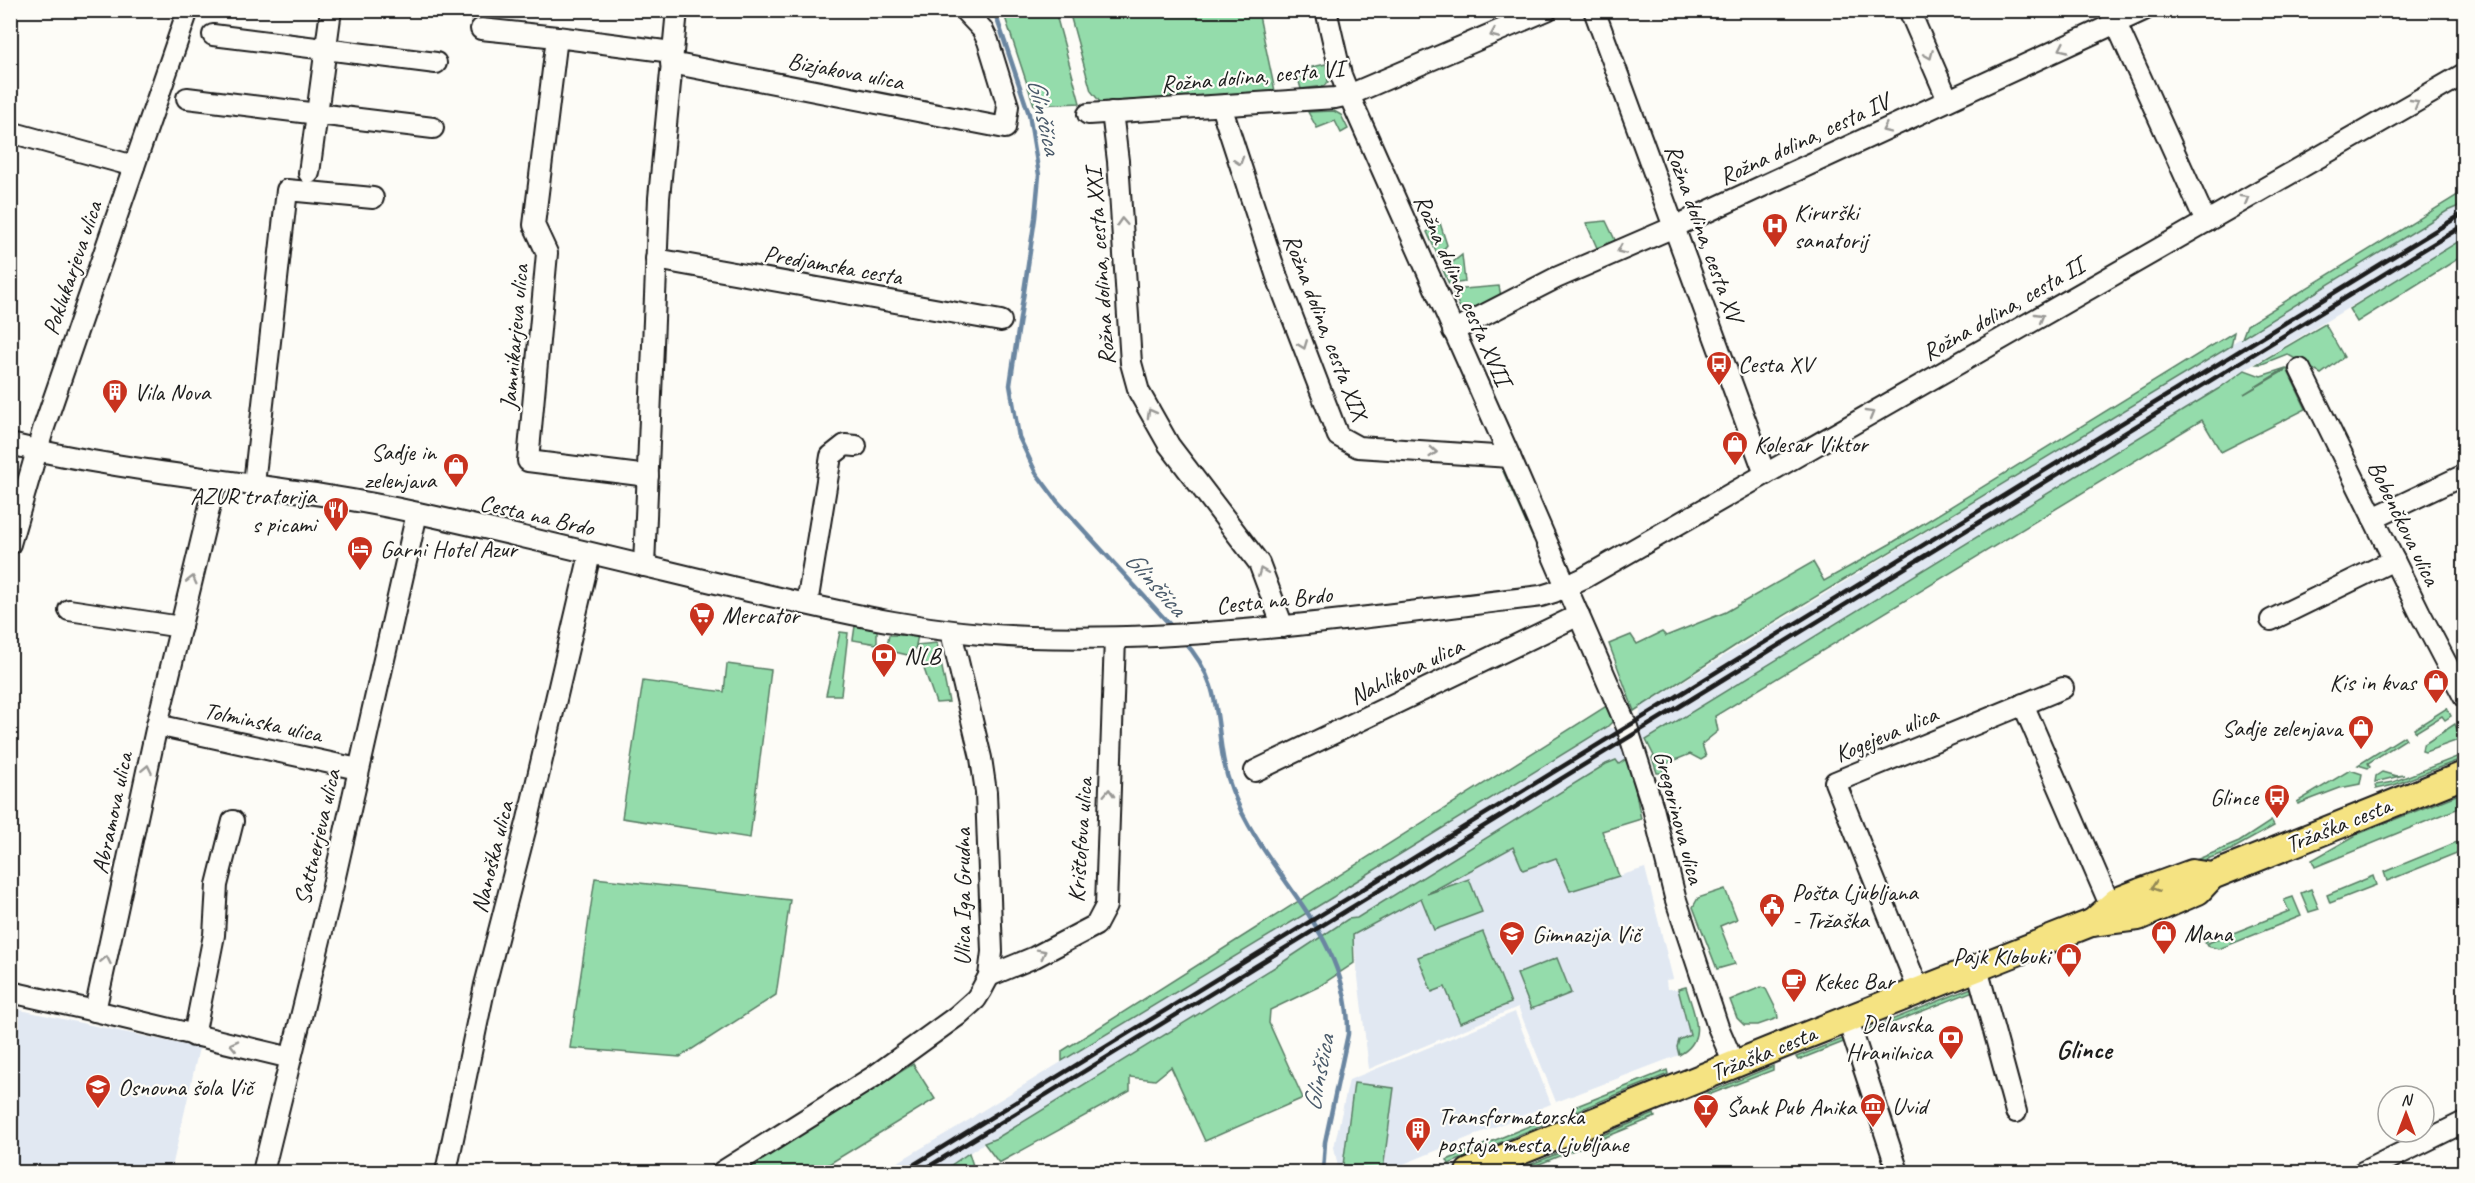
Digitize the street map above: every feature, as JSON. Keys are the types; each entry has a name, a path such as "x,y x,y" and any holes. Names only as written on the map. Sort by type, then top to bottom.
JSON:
{"main road":[{"name":"Tržaška cesta","path":"1469,1173 1734,1064 2091,924 2138,916 2198,891 2212,876 2464,775"},
{"name":"Tržaška cesta","path":"2091,924 2117,901 2192,873 2212,876"}],"street":[{"name":"Poklukarjeva ulica","path":"10,544 36,450 188,10"},
{"path":"309,173 331,10"},
{"path":"644,566 659,198 677,10"},
{"name":"Bizjakova ulica","path":"671,58 1005,128 1008,106 988,41 982,28 964,10"},
{"name":"Rožna dolina, cesta XVII","path":"1326,10 1341,75 1349,95 1566,587"},
{"name":"Rožna dolina, cesta VI","path":"1089,114 1335,98 1349,95 1548,10"},
{"name":"Rožna dolina, cesta XV","path":"1594,10 1765,474"},
{"path":"1909,10 1948,100"},
{"name":"Rožna dolina, cesta IV","path":"1453,331 1556,278 1948,100 2113,17 2144,10"},
{"path":"2113,17 2206,222"},
{"path":"481,29 557,37 671,58"},
{"path":"213,35 436,63"},
{"name":"Jamnikarjeva ulica","path":"557,37 534,225 547,253 528,461 648,476"},
{"name":"Rožna dolina, cesta II","path":"1566,587 2464,74"},
{"path":"187,98 433,128"},
{"name":"Rožna dolina, cesta XIX","path":"1221,106 1277,277 1338,436 1358,447 1510,457"},
{"name":"Rožna dolina, cesta XXI","path":"1112,112 1118,161 1131,363 1139,392 1169,445 1259,563 1283,627"},
{"path":"10,132 134,166"},
{"path":"254,484 287,190 373,198"},
{"name":"Predjamska cesta","path":"656,259 1001,321"},
{"name":"Bobenčkova ulica","path":"2300,369 2464,697"},
{"name":"Cesta na Brdo","path":"10,444 123,468 254,484 417,513 872,619 951,632 1028,637 1115,638 1205,633 1283,627 1541,596 1566,587"},
{"path":"807,604 831,456 845,445 856,446"},
{"path":"2373,518 2464,475"},
{"name":"Abramova ulica","path":"95,1011 157,725 216,480"},
{"name":"Sattnerjeva ulica","path":"263,1173 328,903 417,513"},
{"name":"Nanoška ulica","path":"446,1173 485,985 528,819 590,554"},
{"path":"2271,620 2394,560"},
{"name":"Gregorinova ulica","path":"1566,587 1630,736 1653,808 1675,897 1718,1027 1734,1064"},
{"path":"69,610 181,627"},
{"name":"Nahlikova ulica","path":"1255,771 1579,615"},
{"name":"Ulica Iga Grudna","path":"722,1173 873,1077 957,1017 976,999 989,976 992,952 986,792 981,758 951,632"},
{"name":"Krištofova ulica","path":"989,976 1035,957 1096,925 1106,906 1115,638"},
{"name":"Kogejeva ulica","path":"1919,991 1835,782 2063,688"},
{"path":"2023,704 2111,907"},
{"name":"Tolminska ulica","path":"157,725 358,770"},
{"path":"194,1036 214,935 217,885 233,821"},
{"path":"1977,968 2016,1112"},
{"path":"15,993 291,1058"},
{"path":"1848,1020 1898,1173"},
{"path":"2363,1173 2464,1122"}],"shaded area":[{"path":"2464,204 2463,239 2233,377 2218,389 1644,741 1636,718 1639,716 1641,707 2447,211"},
{"path":"1607,727 1619,728 1629,757 1619,764 1613,762 1606,764 1357,918 1348,919 1283,962 997,1138 984,1143 941,1172 881,1172 1266,936 1280,930"},
{"name":"Gimnazija Vič","path":"1513,847 1556,857 1570,891 1645,868 1673,979 1666,980 1667,989 1678,989 1690,1035 1680,1039 1677,1047 1679,1055 1556,1102 1518,1007 1369,1069 1353,935"},
{"name":"Osnovna šola Vič","path":"11,1008 199,1048 171,1172 11,1172"},
{"path":"1515,1012 1551,1104 1384,1172 1339,1172 1334,1147 1349,1080"}],"green space":[{"path":"1003,11 1055,11 1080,103 1034,105"},
{"path":"1069,11 1258,11 1275,91 1100,102 1091,91"},
{"path":"1326,64 1328,82 1324,86 1301,89 1298,78 1314,74 1312,67"},
{"path":"1334,111 1341,115 1348,129 1341,133 1335,121 1317,128 1308,112"},
{"path":"2464,191 2464,204 2447,211 2242,338 2247,325"},
{"path":"1606,221 1616,242 1598,250 1586,223"},
{"path":"1440,223 1447,245 1438,256 1427,232"},
{"path":"2464,238 2464,255 2357,322 2349,309"},
{"path":"1462,255 1465,282 1449,284 1443,270"},
{"path":"1499,286 1501,296 1464,317 1452,290"},
{"path":"2325,324 2344,357 2321,374 2287,354 2257,364"},
{"path":"2234,332 2231,346 1744,640 1634,711 1609,644 1631,635 1637,644 1662,632 1666,636 1726,612 1813,562 1824,581 1890,544"},
{"path":"2286,368 2244,394 2287,369 2306,409 2221,452 2202,420 1715,716 1718,731 1702,744 1706,757 1701,760 1690,754 1663,765 1663,773 1657,773 1652,758 1654,756 1646,740 2218,389 2245,370 2261,376"},
{"path":"1505,468 1536,539 1533,539 1502,469"},
{"path":"855,626 877,630 877,644 853,640"},
{"path":"840,632 848,633 841,695 826,695"},
{"path":"889,635 918,635 916,645 937,643 949,702 936,703 916,646 912,656 886,650"},
{"path":"727,664 771,670 750,838 622,818 643,681 724,692"},
{"path":"1608,705 1615,719 1607,727 1062,1061 1062,1051"},
{"path":"2447,708 2451,716 2445,720 2442,716 2416,732 2414,729"},
{"path":"2455,724 2461,739 2425,752 2422,751 2423,745"},
{"path":"2404,736 2406,739 2368,763 2370,767 2358,765"},
{"path":"2464,754 2464,758 2394,785 2376,789 2375,785 2393,782"},
{"path":"1629,757 1641,819 1602,831 1619,876 1570,891 1556,858 1523,870 1513,847 1427,894 1469,879 1482,912 1434,930 1421,898 1353,935 1354,963 1318,987 1270,1010 1269,1023 1303,1098 1205,1141 1171,1067 1155,1080 1130,1077 1130,1091 999,1163 984,1143 997,1138 1283,962 1348,919 1357,918 1606,764 1616,760 1619,764"},
{"path":"2350,770 2362,774 2360,784 2340,788 2298,804 2297,802"},
{"path":"2382,772 2396,776 2404,775 2375,782 2376,776"},
{"path":"2464,792 2464,806 2315,867 2312,860 2358,834"},
{"path":"2271,821 2274,826 2227,852 2153,878 2239,842"},
{"path":"2464,839 2464,850 2387,881 2384,872"},
{"path":"2373,876 2376,885 2330,903 2327,895"},
{"path":"595,878 790,900 776,995 680,1057 570,1048"},
{"path":"1725,889 1737,919 1720,926 1735,964 1717,969 1693,907 1698,898"},
{"path":"2311,889 2319,909 2309,912 2301,893"},
{"path":"2293,897 2301,916 2219,949 2207,946 2201,935 2203,934 2208,943 2289,911 2284,900"},
{"path":"1483,932 1511,1003 1460,1023 1445,987 1432,992 1418,957"},
{"path":"1557,958 1571,993 1531,1009 1517,974"},
{"path":"1686,987 1695,1015 1696,1033 1688,1049 1679,1055 1677,1047 1679,1040 1690,1035 1678,989"},
{"path":"1761,987 1766,989 1778,1018 1758,1025 1744,1025 1737,1018 1730,1000"},
{"path":"1974,987 1976,990 1862,1035 1861,1032"},
{"path":"1845,1038 1846,1041 1798,1060 1796,1057"},
{"path":"913,1064 935,1099 816,1172 739,1172"},
{"path":"1773,1066 1773,1070 1706,1096 1702,1095"},
{"path":"1667,1070 1668,1074 1574,1112 1572,1108"},
{"path":"1354,1083 1394,1088 1383,1170 1343,1165"},
{"path":"1654,1114 1655,1117 1520,1172 1515,1171"},
{"path":"1541,1121 1542,1125 1449,1164 1447,1160"},
{"path":"969,1153 975,1172 941,1172"}],"waterway":[{"name":"Glinščica","path":"994,10 1029,114 1039,175 1035,218 1010,385 1019,437 1036,473 1057,501 1174,629"},
{"name":"Glinščica","path":"1183,640 1198,659 1213,695 1222,750 1232,790 1264,850 1321,935 1335,965 1345,998 1348,1034 1325,1142 1323,1172"}],"railway":[{"path":"902,1172 2464,213"},
{"path":"920,1172 2464,225"}],"place":[{"name":"Kirurški sanatorij","path":"1775,249"},
{"name":"Cesta XV","path":"1719,387"},
{"name":"Vila Nova","path":"115,415"},
{"name":"Kolesar Viktor","path":"1735,467"},
{"name":"Sadje in zelenjava","path":"456,489"},
{"name":"AZUR tratorija s picami","path":"336,533"},
{"name":"Garni Hotel Azur","path":"360,572"},
{"name":"Mercator","path":"702,638"},
{"name":"NLB","path":"884,679"},
{"name":"Kis in kvas","path":"2436,705"},
{"name":"Sadje zelenjava","path":"2361,751"},
{"name":"Glince","path":"2277,820"},
{"name":"Pošta Ljubljana - Tržaška","path":"1772,929"},
{"name":"Mana","path":"2164,956"},
{"name":"Gimnazija Vič","path":"1512,957"},
{"name":"Pajk Klobuki","path":"2069,979"},
{"name":"Kekec Bar","path":"1794,1004"},
{"name":"Delavska Hranilnica","path":"1951,1061"},
{"name":"Osnovna šola Vič","path":"98,1110"},
{"name":"Uvid","path":"1873,1129"},
{"name":"Šank Pub Anika","path":"1706,1130"},
{"name":"Transformatorska postaja mesta Ljubljane","path":"1418,1153"}],"district":[{"name":"Glince","path":"2084,1049"}]}
